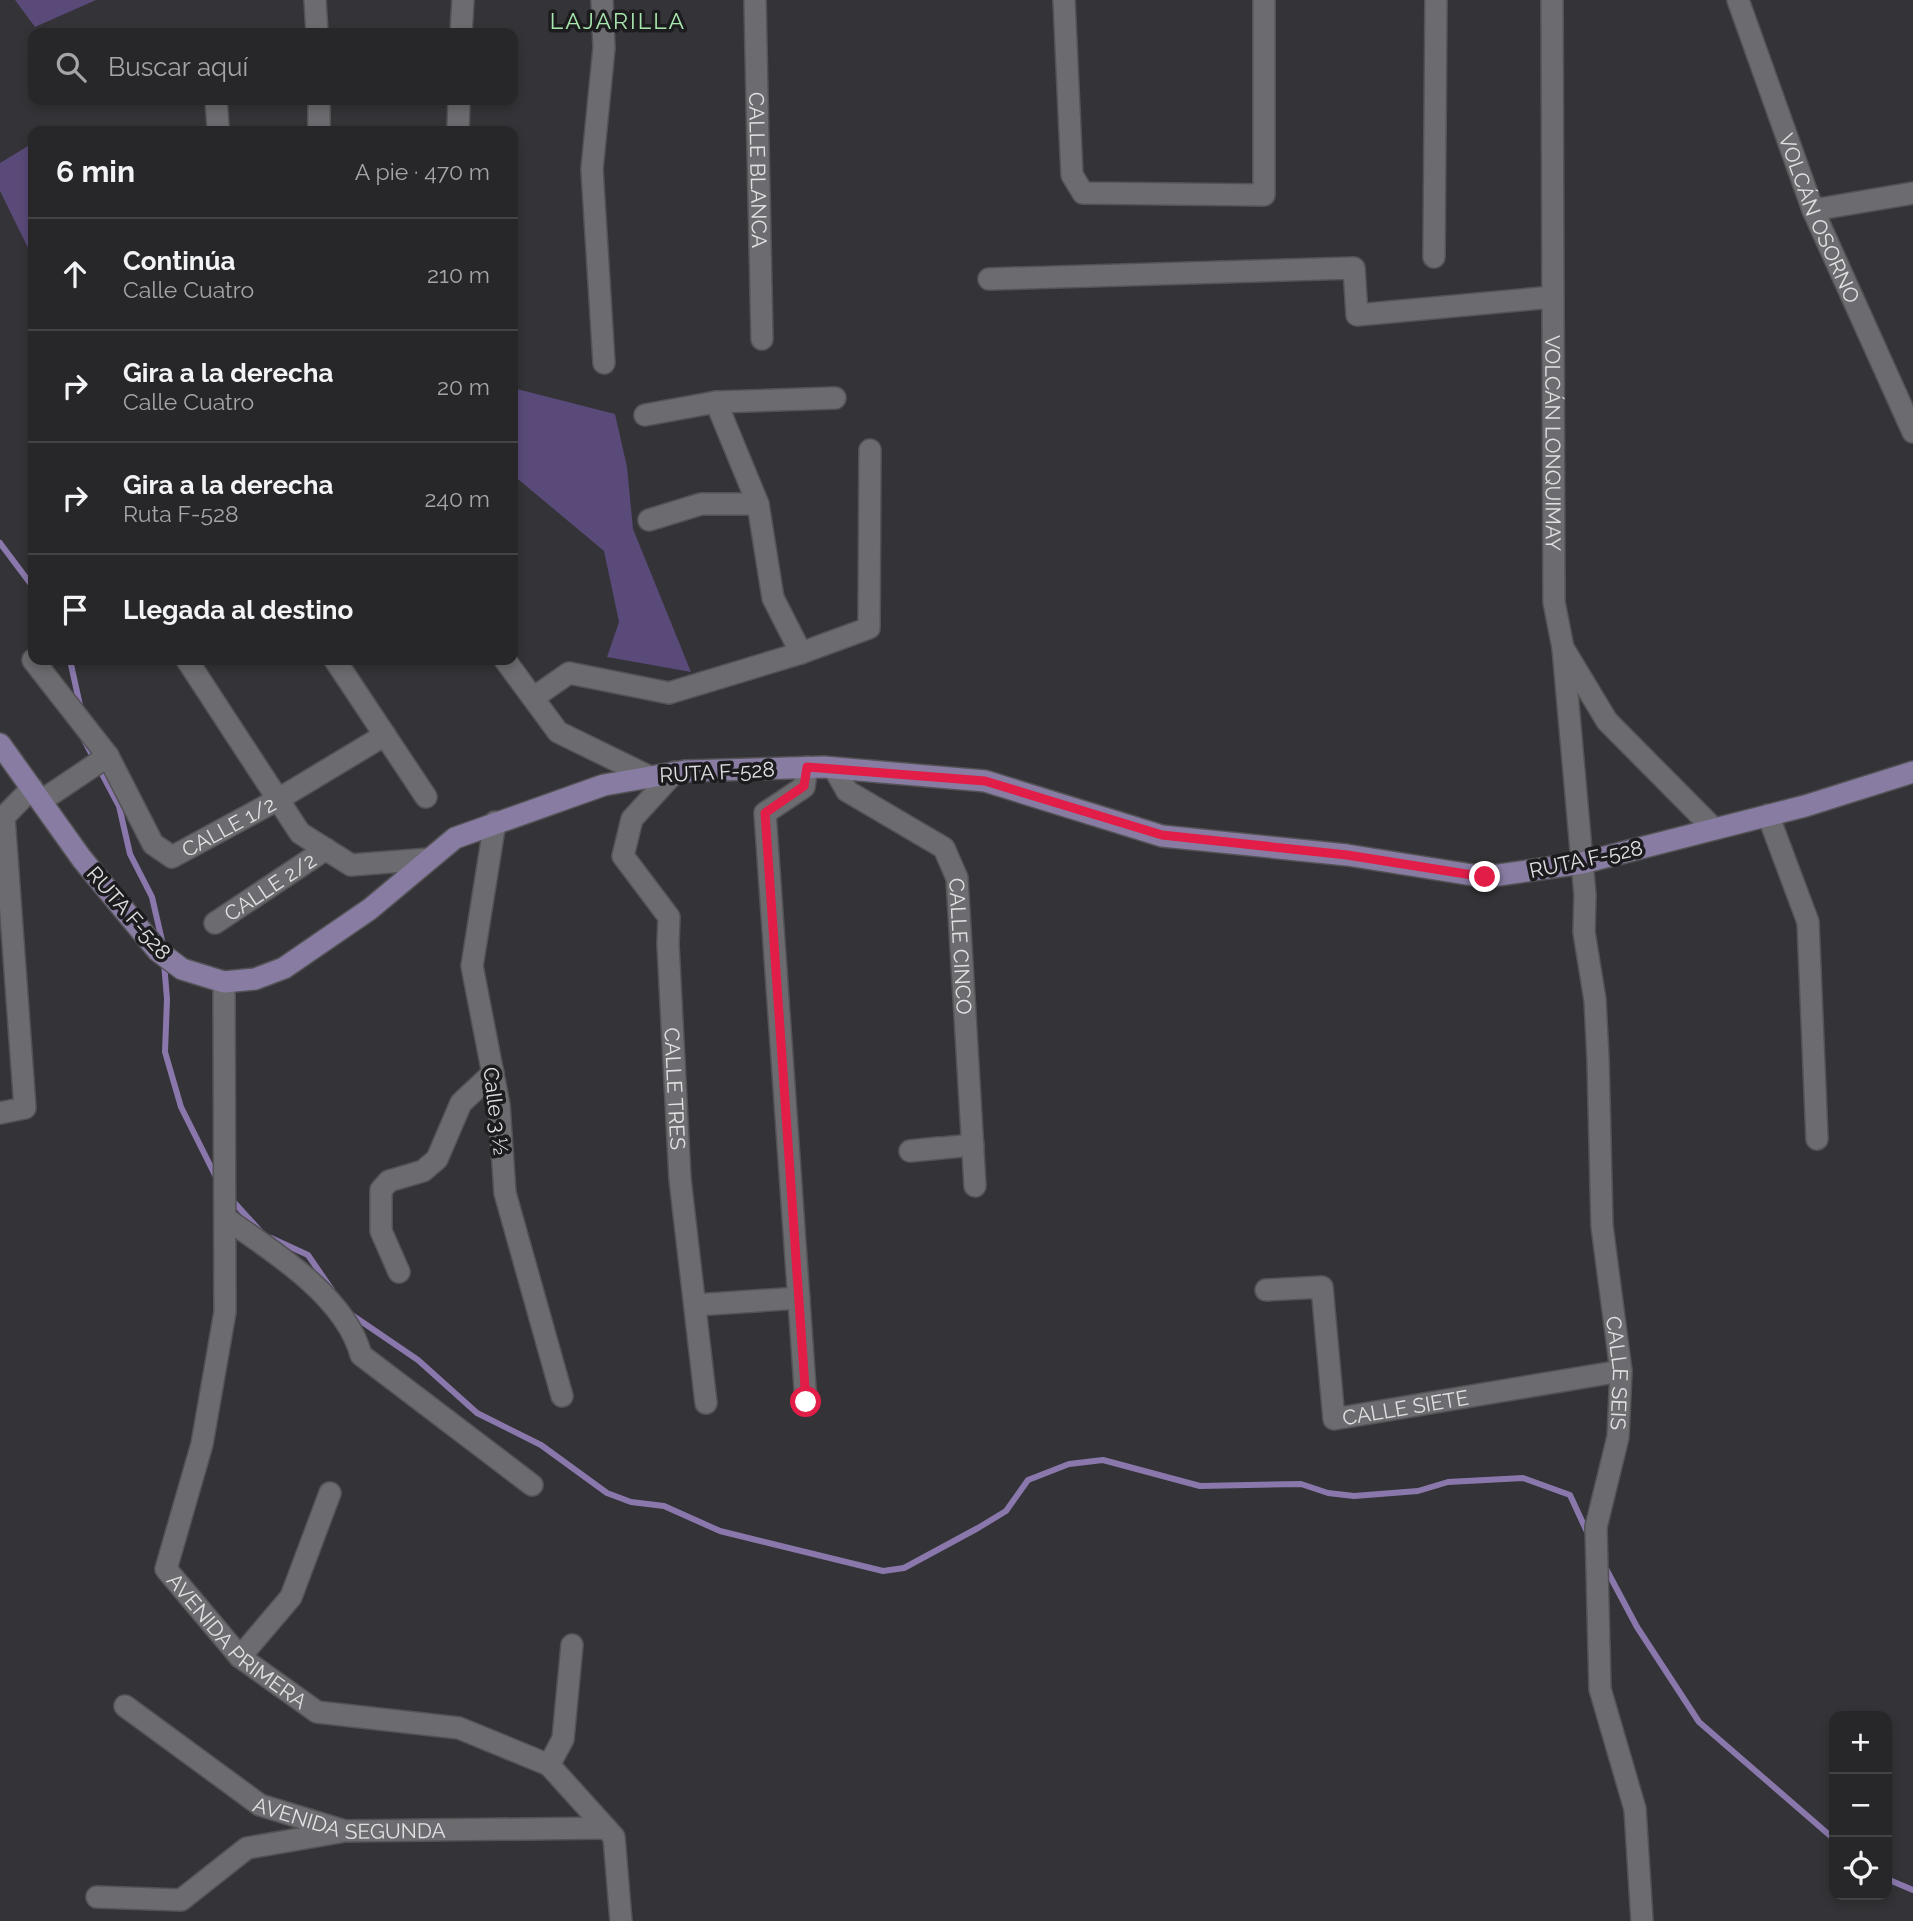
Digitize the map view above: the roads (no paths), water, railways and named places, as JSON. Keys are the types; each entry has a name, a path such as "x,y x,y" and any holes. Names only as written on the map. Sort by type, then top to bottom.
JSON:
{"main road":[{"name":"RUTA F-528","path":"0,744 82,859 158,951 188,972 224,982 255,979 284,968 370,909 455,838 604,785 675,772 805,777 834,768 985,781 1162,835 1216,843 1347,855 1485,877 1582,863 1768,815 1913,772"}],"street":[{"path":"315,0 317,28"},
{"path":"461,28 463,0"},
{"path":"602,0 604,48 592,169 604,363"},
{"name":"CALLE BLANCA","path":"755,0 762,339"},
{"path":"1064,0 1072,175 1083,193 1264,195 1264,0"},
{"path":"1434,257 1436,0"},
{"name":"VOLCÁN LONQUIMAY","path":"1552,0 1554,602 1563,648 1607,722 1713,828"},
{"name":"VOLCÁN OSORNO","path":"1738,0 1813,210 1913,432"},
{"path":"216,105 218,126"},
{"path":"319,105 319,126"},
{"path":"458,126 459,105"},
{"path":"1813,210 1913,193"},
{"path":"989,279 1354,268 1357,315 1553,297"},
{"path":"645,415 716,402 835,397"},
{"path":"716,402 758,504 773,598 801,653"},
{"path":"533,698 569,673 669,694 801,653 869,628 870,450"},
{"path":"649,520 701,504 758,504"},
{"name":"CALLE SEIS","path":"1563,648 1582,863 1584,932 1595,1000 1602,1226 1621,1371 1618,1437 1597,1527 1600,1689 1635,1809 1642,1921"},
{"name":"CALLE 1/2","path":"38,665 108,756 153,844 172,857 277,800 385,735"},
{"path":"190,665 299,833 351,865 429,859"},
{"path":"338,665 426,797"},
{"path":"509,665 558,732 648,776"},
{"path":"0,1113 25,1108 4,817 36,794 108,756"},
{"name":"CALLE CINCO","path":"834,768 847,791 944,848 957,877 975,1186"},
{"name":"CALLE TRES","path":"675,772 632,819 623,856 669,917 668,944 680,1179 706,1403"},
{"path":"805,777 765,813 806,1402"},
{"path":"1768,815 1808,922 1817,1139"},
{"name":"Calle 3 ½","path":"495,822 472,966 499,1105 505,1193 562,1396"},
{"name":"CALLE 2/2","path":"215,923 326,849"},
{"name":"AVENIDA PRIMERA","path":"224,982 225,1312 202,1444 166,1569 240,1657 317,1712 459,1728 548,1765 614,1837 621,1921"},
{"path":"399,1272 381,1231 381,1190 389,1181 423,1171 437,1159 461,1103 493,1073"},
{"path":"938,1148 910,1151 973,1145"},
{"path":"225,1218 295,1266 355,1332 361,1355 532,1485"},
{"name":"CALLE SIETE","path":"1266,1290 1322,1287 1334,1419 1621,1371"},
{"path":"695,1305 799,1298"},
{"path":"240,1657 290,1597 330,1493"},
{"path":"548,1765 563,1739 572,1645"},
{"name":"AVENIDA SEGUNDA","path":"125,1706 260,1805 345,1831 606,1828"},
{"path":"97,1897 181,1900 247,1848 345,1831"}],"waterway":[{"path":"0,543 28,580"},
{"path":"71,665 81,710"},
{"path":"83,738 119,806 130,854 152,897 163,945"},
{"path":"164,963 167,999 165,1052 181,1107 217,1179"},
{"path":"231,1199 261,1232"},
{"path":"271,1238 308,1255 332,1290"},
{"path":"349,1313 418,1360 477,1413 541,1445 607,1493 631,1502 664,1506 720,1531 883,1571 904,1568 1006,1511 1028,1480 1069,1464 1103,1460 1200,1486 1301,1484 1328,1493 1354,1496 1418,1491 1448,1482 1523,1478 1570,1495 1588,1534"},
{"path":"1604,1565 1637,1627 1699,1722 1832,1837"},
{"path":"1892,1881 1913,1890"}],"district":[{"name":"LAJARILLA","path":"618,20"}]}
